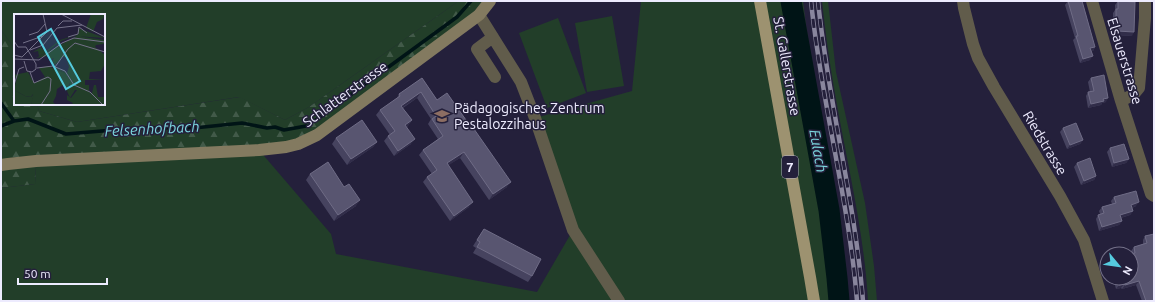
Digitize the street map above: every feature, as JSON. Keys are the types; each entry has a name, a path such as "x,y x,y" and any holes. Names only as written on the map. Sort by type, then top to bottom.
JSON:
{"main road":[{"name":"St. Gallerstrasse","path":"760,1 814,301"}],"street":[{"name":"Schlatterstrasse","path":"1,165 36,161 259,150 286,148 298,144 317,135 479,15 490,1"},
{"name":"Riedstrasse","path":"963,1 972,44 978,58 1060,196 1084,240 1103,301"},
{"name":"Elsauerstrasse","path":"1092,1 1121,101 1151,194 1154,196"},
{"path":"1121,101 1134,94 1139,88 1145,18 1144,1"},
{"path":"479,15 521,82 535,118 573,230 619,301"},
{"path":"493,37 476,49 495,77"}],"green space":[{"path":"1,1 457,1 309,107 285,120 239,97 77,122 39,111 37,105 105,105 105,14 14,14 14,48 1,30"},
{"path":"457,1 490,1 298,144 36,162 35,184 1,188 1,30 14,48 14,105 37,105 39,111 77,122 240,97 285,120 309,107"},
{"path":"641,1 803,1 843,249 848,301 1,301 1,188 35,184 36,161 259,150 331,234 336,254 537,292 573,230 535,118 632,91"},
{"path":"822,1 828,1 836,72 865,203 874,266 877,301 868,301 863,247 832,77"},
{"path":"612,16 624,86 587,92 575,23"},
{"path":"558,18 586,93 547,108 519,33"}],"building":[{"path":"1068,1 1082,1 1095,47 1090,48 1093,56 1083,59"},
{"path":"1118,1 1135,2 1134,32 1117,31 1118,24 1116,24 1116,9 1118,9"},
{"path":"1104,75 1108,98 1103,99 1104,101 1091,104 1088,92 1094,91 1091,78"},
{"path":"422,78 437,100 447,93 511,182 493,194 464,152 447,163 473,202 454,216 427,177 437,170 423,150 443,136 432,119 436,116 421,92 401,106 412,120 405,125 415,139 398,151 388,136 395,131 380,110 400,96 399,94"},
{"path":"362,120 377,142 351,159 336,138"},
{"path":"1076,123 1083,140 1070,145 1063,128"},
{"path":"1124,144 1129,159 1114,163 1110,148"},
{"path":"1090,158 1096,176 1084,181 1077,163"},
{"path":"328,162 344,187 349,184 360,200 338,215 310,174"},
{"path":"1136,191 1139,202 1131,205 1133,211 1120,215 1122,221 1102,227 1098,215 1104,213 1102,207 1116,203 1114,197"},
{"path":"484,229 541,259 532,276 477,247 480,242 477,240"},
{"path":"1154,234 1154,301 1146,301 1139,281 1139,246 1137,246 1147,243 1145,236"}],"waterway":[{"name":"Felsenhofbach","path":"316,120 457,17 471,1"},
{"name":"Eulach","path":"791,1 829,210 839,301"},
{"path":"1,103 14,121"},
{"name":"Felsenhofbach","path":"1,126 14,121 28,119 66,134 138,128 194,128 242,123 267,128 275,127 284,130 306,126"}],"railway":[{"path":"811,1 821,76 848,226 857,301"},
{"path":"818,1 822,39 854,226 863,301"}],"place":[{"name":"Pädagogisches Zentrum Pestalozzihaus","path":"442,116"}]}
